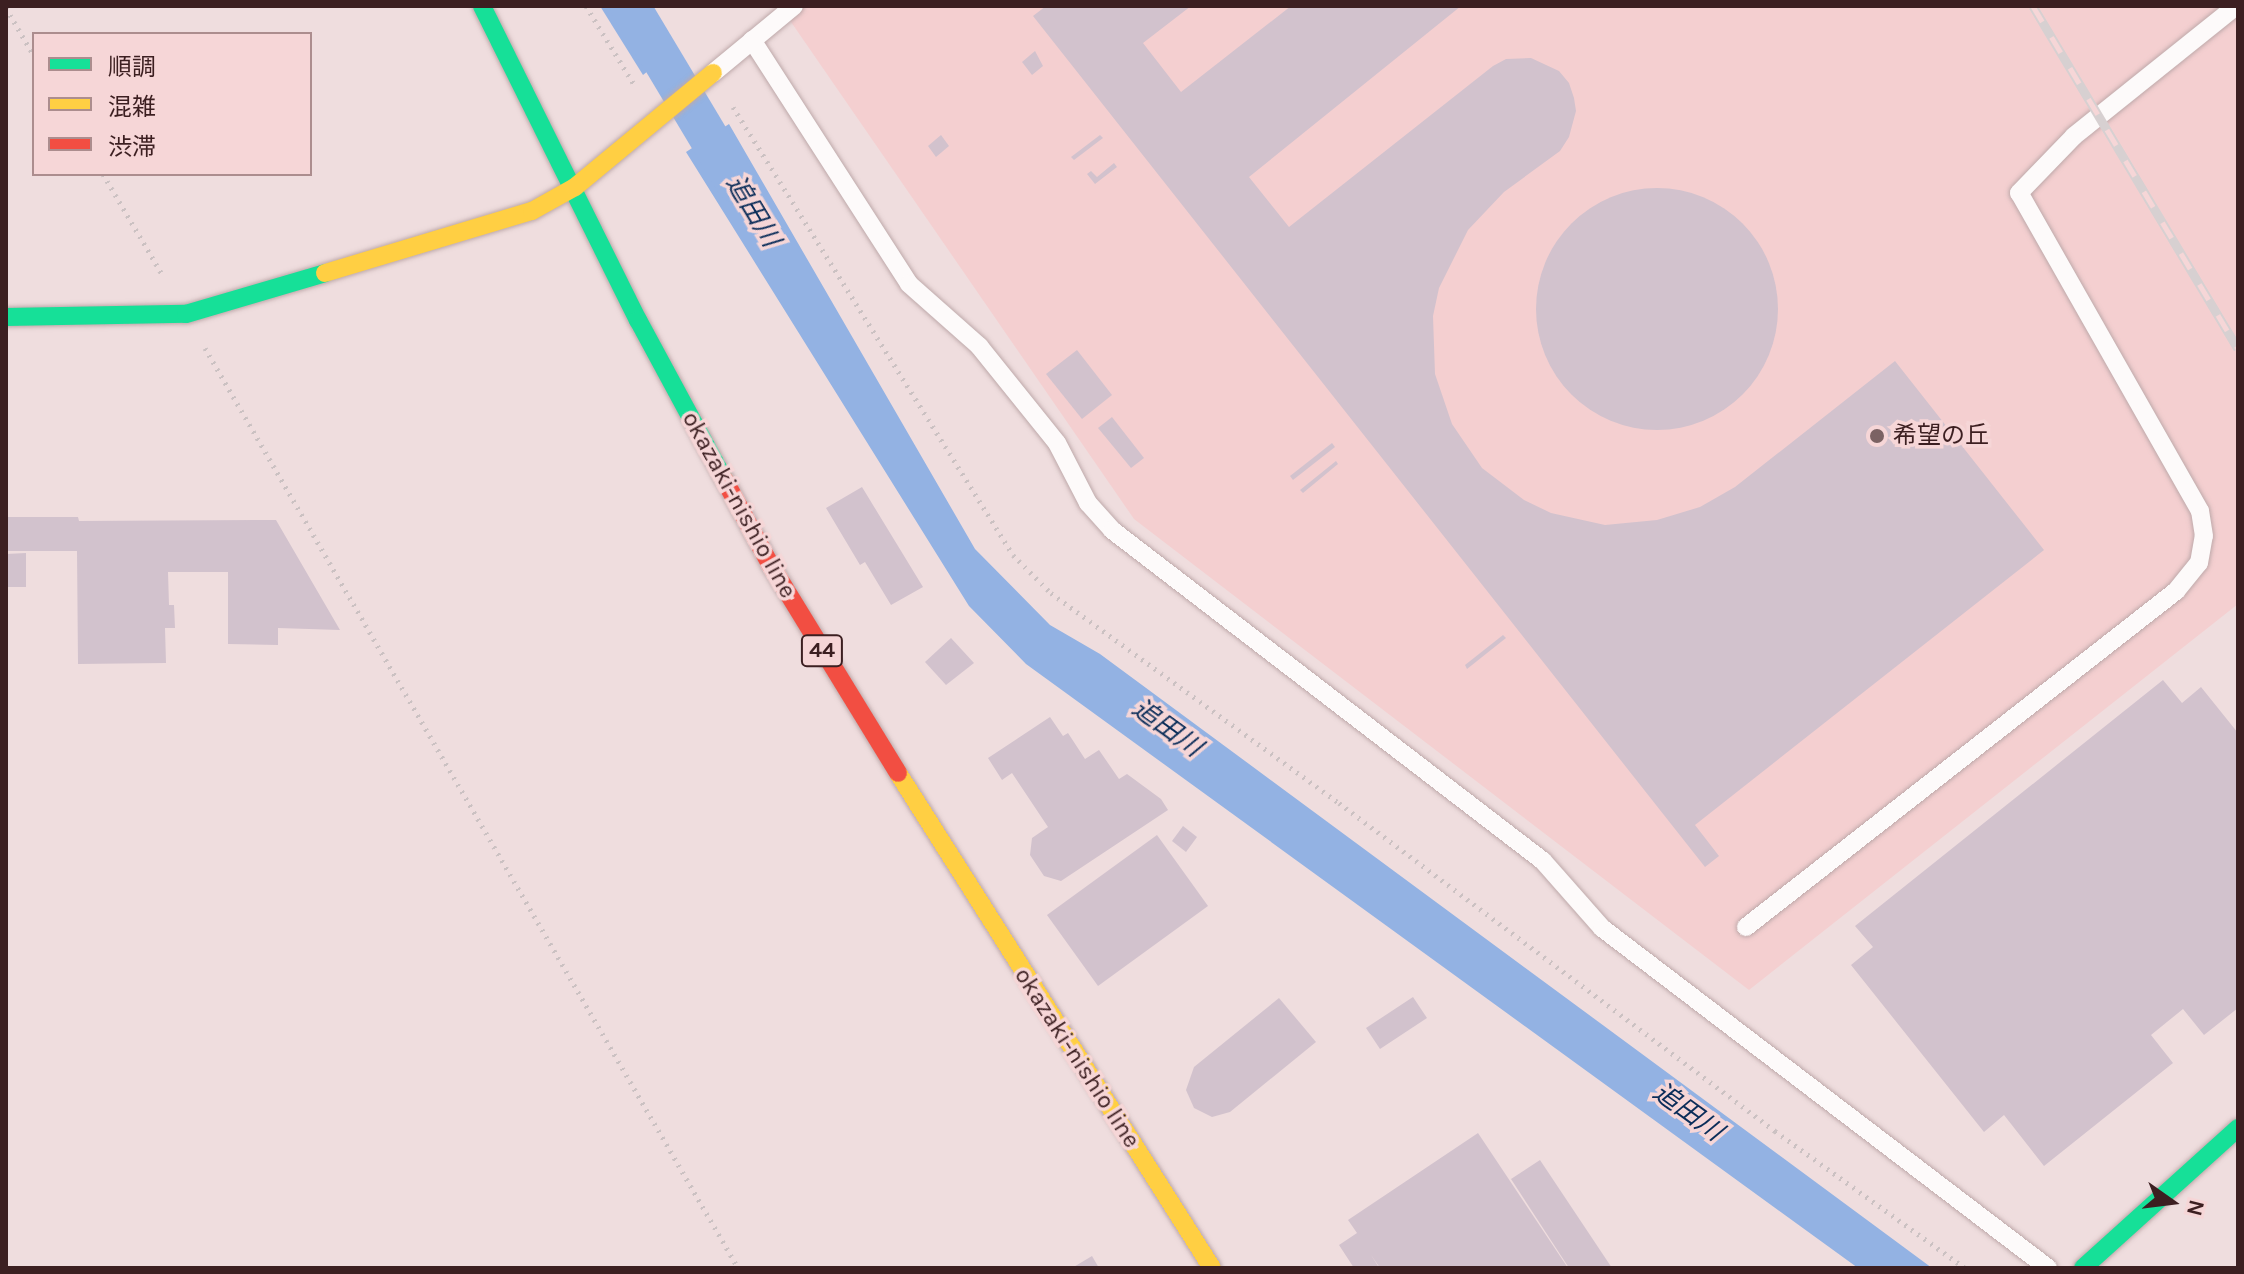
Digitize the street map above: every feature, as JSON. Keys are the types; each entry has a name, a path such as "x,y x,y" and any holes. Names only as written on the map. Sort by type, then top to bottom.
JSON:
{"main road":[{"name":"okazaki-nishio line","path":"482,6 575,187 638,320 770,564 835,673 1212,1268"},
{"path":"6,317 186,314 532,211 575,187 713,73"},
{"path":"2083,1268 2238,1128"}],"lane":[{"path":"713,73 794,6"},
{"path":"1746,927 2176,591 2199,563 2204,536 2200,511 2019,193 2074,136 2236,6"},
{"path":"752,40 909,284 979,346 1057,443 1088,503 1112,530 1543,861 1602,928 2048,1268"}],"path":[{"path":"586,6 658,120"},
{"path":"6,8 32,53"},
{"path":"713,73 1013,555 1051,593 1339,803 1775,1131 1965,1268"},
{"path":"104,176 738,1268"}],"shaded area":[{"path":"780,6 2238,6 2238,604 1749,990 1134,519"}],"water":[{"path":"600,6 648,6 677,48 643,75"},
{"path":"729,124 975,549 1050,625 1100,654 1932,1268 1858,1268 1026,664 969,606 686,152"}],"building":[{"name":"希望の丘","path":"1046,6 1191,6 1143,43 1181,92 1291,6 1461,6 1249,177 1289,227 1493,66 1506,59 1531,58 1559,71 1569,83 1576,111 1569,137 1560,151 1504,192 1468,230 1439,288 1433,316 1435,374 1452,424 1482,468 1524,500 1551,513 1605,525 1657,520 1700,507 1735,487 1895,361 2044,550 1695,825 1719,856 1705,867 1033,16"},
{"path":"1035,51 1043,66 1032,75 1022,62"},
{"path":"941,135 949,146 936,157 928,146"},
{"path":"1100,135 1103,138 1074,160 1071,157"},
{"path":"1114,163 1117,167 1095,184 1087,174 1091,171 1097,177"},
{"path":"1657,188 1681,190 1703,197 1743,223 1769,263 1776,285 1776,333 1769,355 1743,395 1703,421 1681,428 1657,430 1633,428 1611,421 1571,395 1545,355 1538,333 1536,309 1538,285 1545,263 1571,223 1611,197 1633,190"},
{"path":"1077,350 1112,395 1082,419 1046,374"},
{"path":"1112,417 1144,458 1131,468 1098,428"},
{"path":"1332,443 1335,447 1293,480 1290,476"},
{"path":"1336,461 1338,464 1303,493 1300,490"},
{"path":"862,487 923,587 891,605 865,562 860,565 826,508"},
{"path":"6,517 78,517 79,521 276,520 340,630 278,628 278,645 228,644 228,572 168,572 169,605 174,605 175,628 165,628 166,663 78,664 77,551 6,551"},
{"path":"26,553 26,587 6,587 6,554"},
{"path":"1503,635 1506,638 1467,669 1465,665"},
{"path":"951,638 974,663 946,685 925,662"},
{"path":"2163,680 2182,703 2201,687 2238,733 2238,1008 2204,1035 2183,1009 2151,1035 2173,1063 2044,1166 2004,1115 1984,1132 1851,965 1873,947 1855,926"},
{"path":"1050,717 1063,736 1068,733 1085,759 1099,750 1119,779 1127,774 1161,799 1168,810 1061,881 1044,876 1030,855 1032,838 1048,827 1012,773 1002,780 988,758"},
{"path":"1183,826 1197,837 1186,852 1172,841"},
{"path":"1157,835 1208,906 1098,986 1047,915"},
{"path":"1413,997 1427,1018 1380,1049 1366,1028"},
{"path":"1279,998 1316,1042 1230,1112 1212,1117 1194,1108 1186,1090 1194,1067"},
{"path":"1478,1133 1568,1268 1380,1268 1371,1255 1378,1266 1354,1268 1339,1245 1357,1233 1348,1220"},
{"path":"1540,1160 1612,1268 1569,1268 1511,1179"},
{"path":"1092,1256 1099,1268 1072,1268"}],"waterway":[{"name":"追田川","path":"630,6 736,183"}],"railway":[{"path":"2033,6 2238,348"}],"traffic: fast":[{"path":"482,6 638,320 724,479"},
{"path":"6,317 186,314 325,273"},
{"path":"2083,1268 2238,1128"}],"traffic: slow":[{"path":"325,273 532,211 575,187 713,73"},
{"path":"898,773 1212,1268"}],"traffic: jam":[{"path":"724,479 770,564 898,773"}],"place":[{"name":"希望の丘","path":"1877,436"}]}
